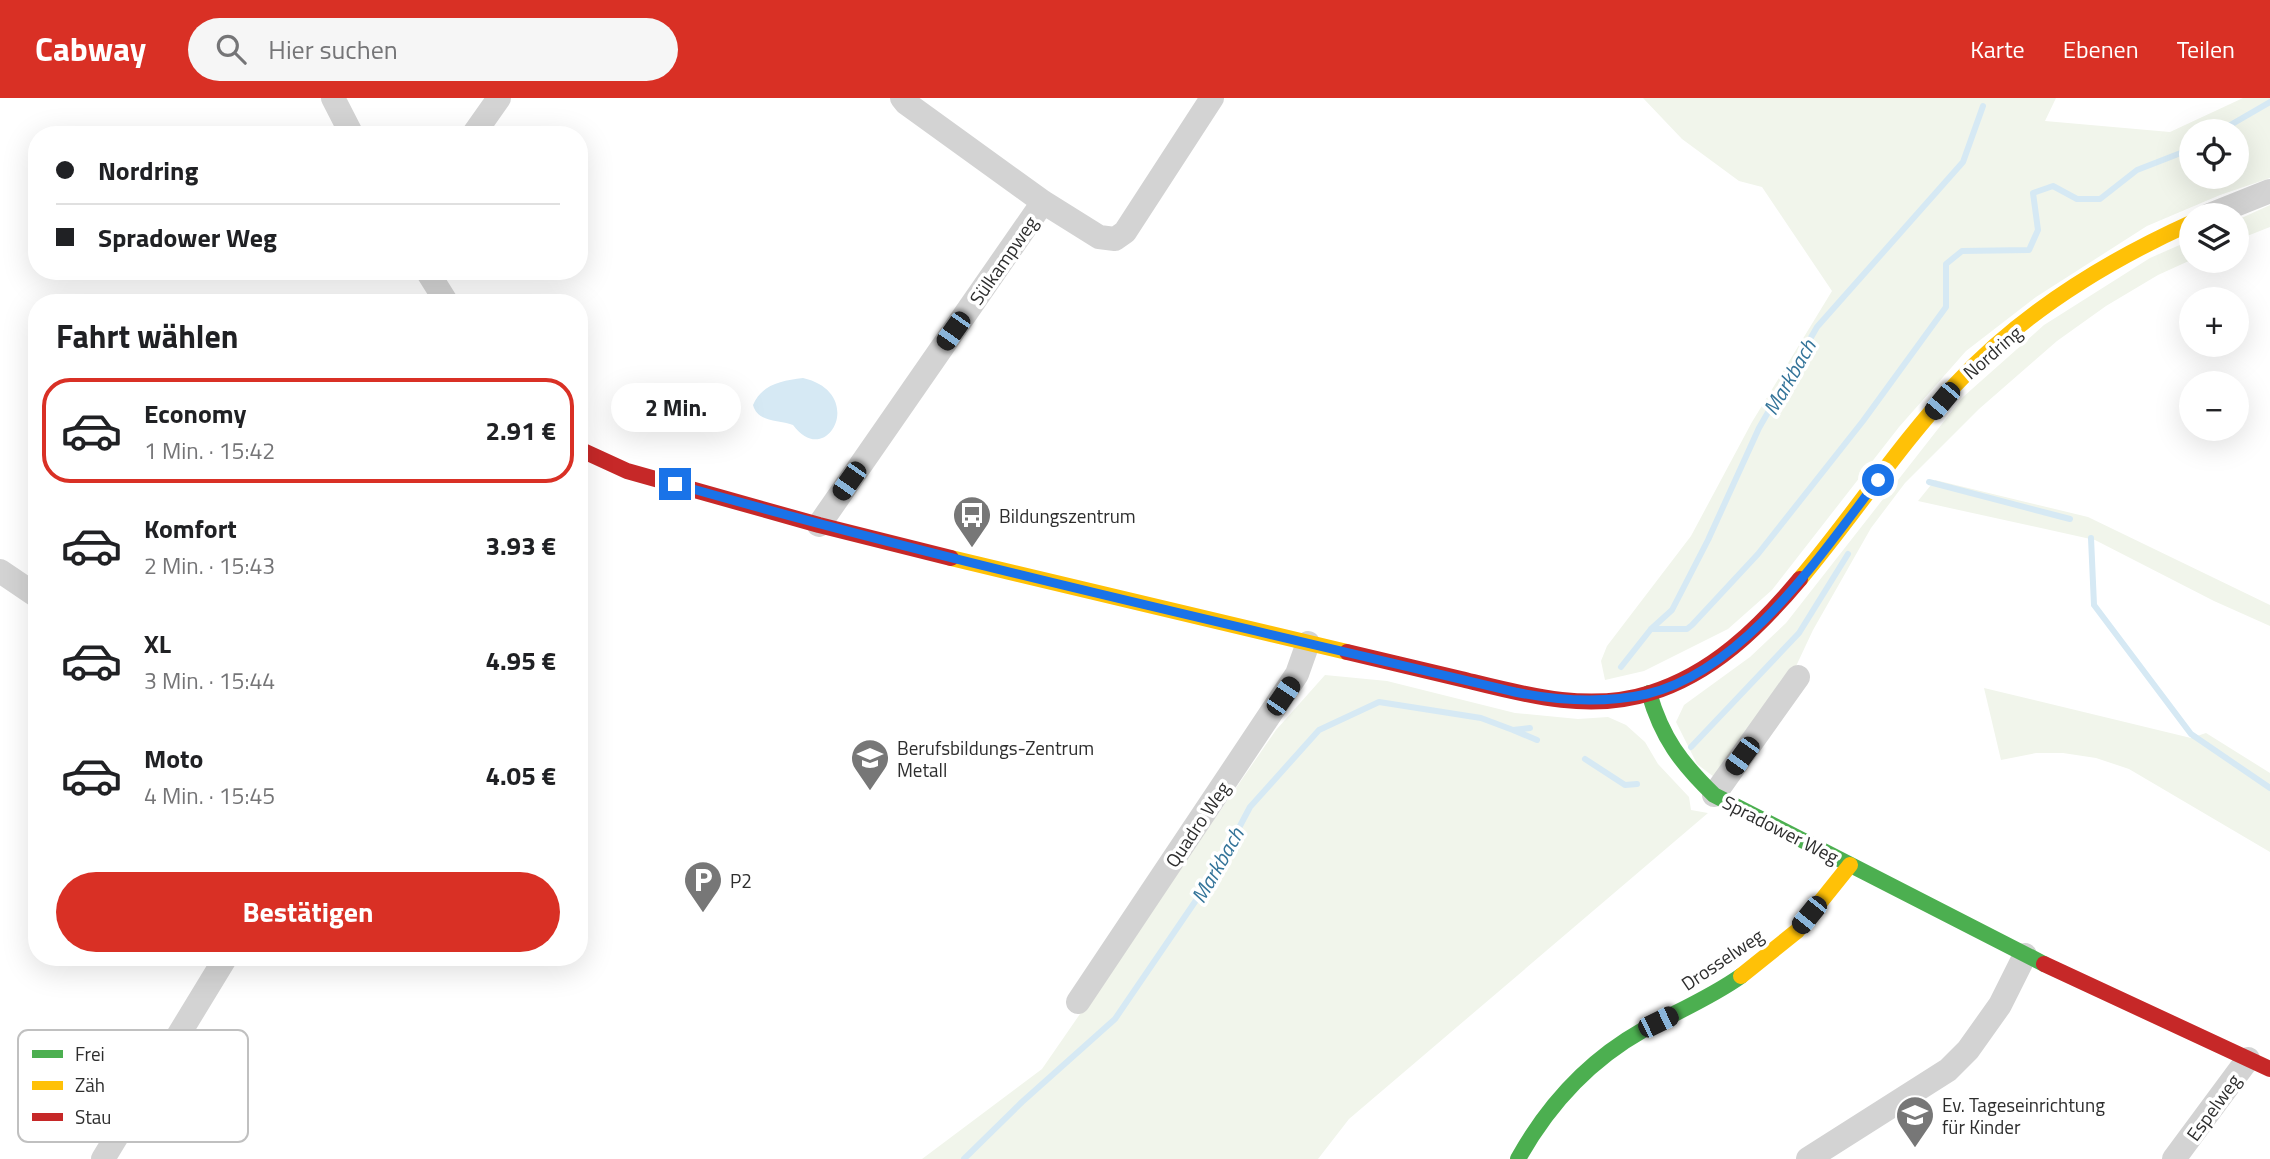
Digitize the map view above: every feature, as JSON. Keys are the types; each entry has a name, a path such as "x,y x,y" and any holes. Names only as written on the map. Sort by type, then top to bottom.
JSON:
{"street":[{"path":"333,98 347,126"},
{"path":"480,126 499,98"},
{"name":"Sülkampweg","path":"902,98 1043,201 1099,237 1115,239 1125,232 1212,98"},
{"path":"2240,203 2270,191"},
{"name":"Sülkampweg","path":"819,525 1043,201"},
{"name":"Nordring","path":"1649,693 1677,683 1720,657 1764,620 1807,572 1892,461 1959,381 2028,321 2106,267 2179,229"},
{"path":"588,453 627,471 819,525 1551,699 1588,701 1620,699 1649,693"},
{"path":"0,571 28,590"},
{"name":"Quadro Weg","path":"1078,1002 1297,674 1308,643"},
{"path":"1714,795 1798,677"},
{"name":"Spradower Weg","path":"1649,693 1657,722 1679,761 1714,795 2025,955 2259,1064"},
{"name":"Drosselweg","path":"1518,1159 1529,1137 1553,1102 1592,1063 1640,1031 1694,1005 1741,976 1796,932 1850,865"},
{"path":"1808,1159 1948,1070 1968,1049 2000,1005 2025,955"},
{"path":"182,1030 221,966"},
{"name":"Espelweg","path":"2181,1157 2259,1064"},
{"path":"103,1159 113,1142"}],"shaded area":[{"path":"1643,98 2056,98 2045,121 2170,132 2179,128 2179,189 2238,189 2201,203 2179,203 2179,212 2147,226 2036,297 1966,351 1899,427 1772,590 1728,629 1644,671 1605,680 1601,661 1607,646 1691,536 1752,422 1832,291 1762,187 1739,181 1682,139"},
{"path":"2243,98 2270,98 2270,178 2249,185 2249,119 2198,119"},
{"path":"2270,205 2270,227 2249,235 2249,215"},
{"path":"2179,245 2179,265 2106,306 2057,341 1979,409 1905,483 1871,528 1813,630 1790,679 1718,780 1697,764 1676,722 1684,705 1750,657 1786,623 1963,397 2044,325 2150,258"},
{"path":"1935,480 2088,517 2270,605 2270,626 2214,601 2095,540 1918,501"},
{"path":"1325,675 1387,681 1515,713 1578,719 1608,717 1626,725 1645,742 1658,764 1689,797 1691,810 1708,813 1349,1119 1318,1159 922,1159 1042,1069 1276,730"},
{"path":"1984,688 2191,738 2206,733 2270,773 2270,852 2129,769 2096,758 2063,753 2036,753 2001,760"}],"water":[{"path":"803,378 823,386 834,398 837,412 835,424 828,434 818,439 806,437 793,425 764,418 753,405 767,388 780,382"}],"waterway":[{"path":"2241,119 2270,102"},
{"name":"Markbach","path":"1621,667 1651,629 1672,610 1708,540 1759,428 1817,327 1963,162 1983,106"},
{"path":"1651,629 1687,629 1758,554 1863,421 1946,307 1946,264 1962,251 2029,250 2038,230 2033,193 2053,186 2077,199 2100,199 2137,170 2179,154"},
{"path":"1929,482 2070,519"},
{"path":"2091,538 2094,605 2191,734 2270,788"},
{"path":"1691,747 1799,633 1848,554"},
{"name":"Markbach","path":"964,1159 1022,1102 1115,1019 1216,871 1250,807 1319,730 1379,702 1481,718 1513,730 1530,728"},
{"path":"1513,730 1537,740"},
{"path":"1585,759 1625,785 1637,784"}],"traffic: fast":[{"path":"1649,693 1660,723 1674,749 1714,795 2044,964"},
{"path":"1518,1159 1556,1103 1604,1056 1643,1030 1741,976"}],"traffic: slow":[{"path":"1800,579 1915,431 1981,359 2065,292 2127,255 2179,229"},
{"path":"951,558 1347,652"},
{"path":"1741,976 1797,931 1850,865"}],"traffic: jam":[{"path":"588,453 627,471 819,525 951,558"},
{"path":"1347,652 1531,695 1579,701 1627,699 1673,685 1714,662 1751,632 1800,579"},
{"path":"2044,964 2270,1069"}],"place":[{"name":"Bildungszentrum","path":"972,549"},
{"name":"Berufsbildungs-Zentrum Metall","path":"870,792"},
{"name":"P2","path":"703,914"},
{"name":"Ev. Tageseinrichtung für Kinder","path":"1915,1149"}],"route":[{"path":"675,484 819,525 961,561 1515,692 1551,699 1588,701 1620,699 1677,683 1733,649 1764,620 1807,572 1878,480"}]}
